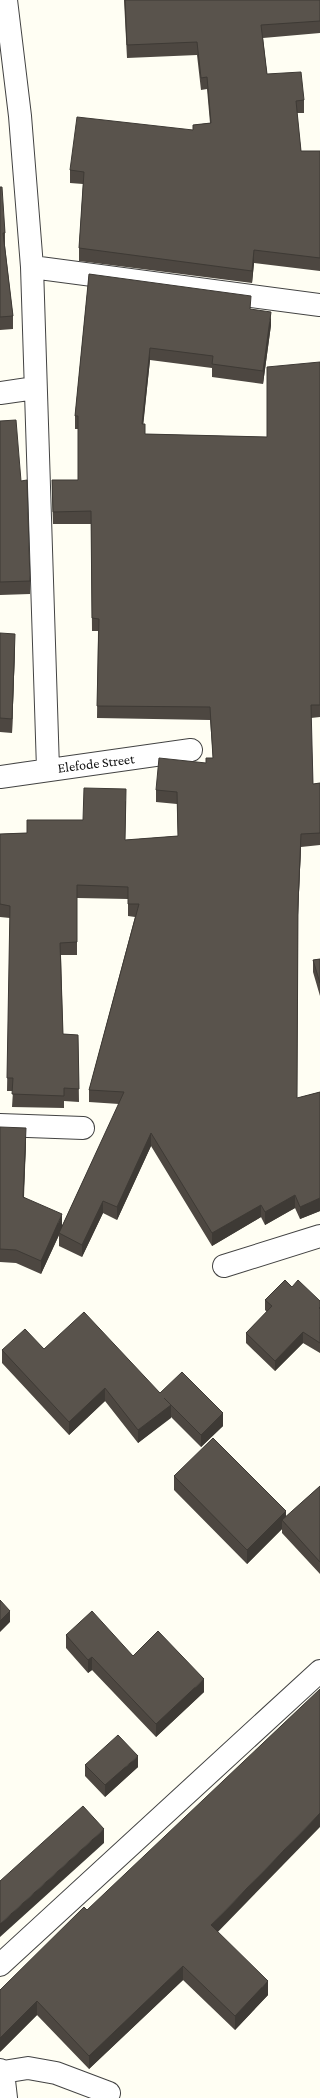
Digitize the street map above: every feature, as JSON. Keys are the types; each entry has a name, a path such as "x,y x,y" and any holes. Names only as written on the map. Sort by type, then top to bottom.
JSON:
{"street":[{"path":"6,0 20,116 32,267 48,769"},
{"path":"32,267 320,305"},
{"path":"0,394 35,388"},
{"name":"Elefode Street","path":"0,777 48,769 191,750"},
{"path":"0,1125 83,1128"},
{"path":"224,1266 320,1236"},
{"path":"0,1965 320,1671"},
{"path":"6,2098 2,2071 28,2068 56,2073 109,2093"}],"building":[{"path":"125,0 320,0 320,21 261,25 267,74 301,72 304,100 296,101 301,151 320,151 320,258 254,250 252,271 79,248 84,172 70,170 77,117 193,130 193,125 211,123 207,77 201,78 197,42 127,45"},
{"path":"0,187 2,187 5,233 3,233 13,316 0,317"},
{"path":"89,274 251,296 250,309 271,312 263,371 212,364 213,356 150,348 142,424 145,424 145,434 267,437 267,367 320,362 320,705 311,705 313,784 320,783 320,833 301,834 298,903 297,1098 320,1092 320,1198 300,1207 295,1195 265,1212 261,1205 212,1233 151,1133 117,1207 103,1201 82,1245 59,1233 124,1092 89,1090 139,904 128,904 128,887 77,885 77,942 60,943 63,1034 78,1035 79,1089 64,1088 64,1096 12,1094 13,1078 7,1078 10,906 0,904 0,834 27,833 27,820 83,820 84,788 126,789 125,840 178,836 177,792 156,790 159,758 206,763 206,758 213,758 210,707 97,706 99,619 92,618 91,511 53,512 52,480 78,480 78,416 75,416"},
{"path":"16,420 21,481 27,480 30,581 0,582 0,421"},
{"path":"0,633 15,634 12,719 0,718"},
{"path":"320,959 320,983 313,960"},
{"path":"0,1127 26,1128 23,1197 62,1214 41,1261 16,1250 0,1249"},
{"path":"285,1280 292,1287 298,1280 320,1301 320,1343 303,1332 275,1361 246,1333 272,1306 265,1300"},
{"path":"84,1312 160,1393 182,1372 223,1413 201,1435 171,1405 138,1430 105,1388 69,1422 2,1350 25,1329 44,1349"},
{"path":"213,1438 286,1511 247,1550 174,1476"},
{"path":"320,1486 320,1562 282,1520"},
{"path":"0,1600 10,1611 0,1621"},
{"path":"92,1611 133,1656 158,1631 204,1679 156,1724 92,1657 88,1660 66,1635"},
{"path":"320,1689 320,1813 211,1925 268,1981 235,2016 183,1966 89,2056 37,2001 0,2038 0,1990 84,1907 87,1910"},
{"path":"118,1735 138,1756 105,1785 85,1765"},
{"path":"83,1806 104,1829 0,1924 0,1881"}]}
